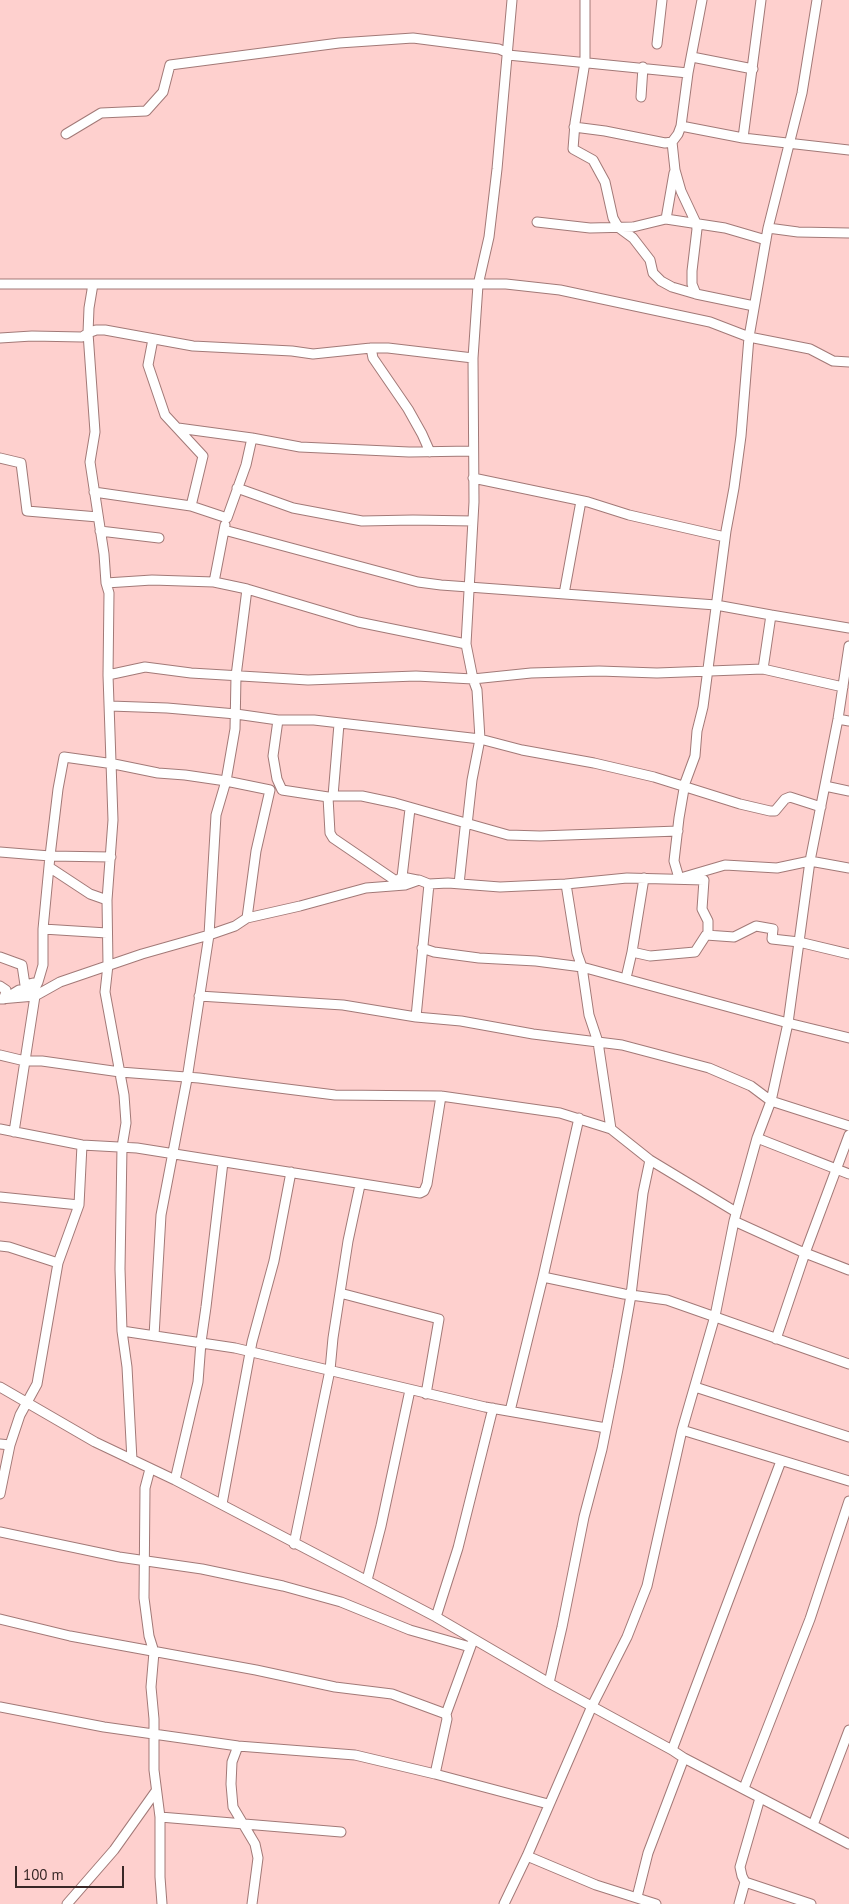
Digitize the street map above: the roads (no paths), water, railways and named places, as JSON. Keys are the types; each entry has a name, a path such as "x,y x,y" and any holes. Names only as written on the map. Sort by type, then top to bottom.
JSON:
{"street":[{"path":"459,884 464,828 467,824 472,780 480,739 477,690 466,644 472,521 473,358 478,285 489,237 512,0"},
{"path":"585,0 585,62 574,127 573,149 593,160 600,170 608,191 613,218 618,227 633,238 650,260 653,273 661,281 696,294 754,306"},
{"path":"657,44 662,0"},
{"path":"696,294 692,284 692,271 697,234 696,223 681,191 675,170 672,142 681,126 688,73 702,0"},
{"path":"743,138 761,0"},
{"path":"679,878 674,861 684,787 695,756 697,731 703,707 706,672 741,436 749,337 768,228 802,93 817,0"},
{"path":"66,134 101,113 146,111 163,92 170,66 340,43 413,38 499,49 508,54 688,73"},
{"path":"692,58 753,69"},
{"path":"641,97 643,67"},
{"path":"681,126 743,138 849,148"},
{"path":"574,127 665,143 672,142"},
{"path":"666,219 675,170"},
{"path":"537,222 590,228 633,227 666,219 725,228 766,240"},
{"path":"768,228 798,232 849,233"},
{"path":"0,284 506,284 560,290 710,322 749,337 810,349 833,361 849,362"},
{"path":"93,284 89,308 88,333 95,432 90,462 104,554 106,584 109,593 108,675 111,764 111,857 107,900 108,965 105,992 124,1095 126,1123 122,1147 120,1269 122,1331 127,1367 132,1460"},
{"path":"0,338 32,336 82,337 96,330 105,330 193,346 292,351 313,354 388,348 473,358"},
{"path":"153,339 148,365 165,415 203,456 191,506"},
{"path":"371,348 373,358 408,409 430,452"},
{"path":"178,428 252,438 300,447 430,452 473,451"},
{"path":"214,582 227,518 246,465 252,438"},
{"path":"0,458 21,464 27,512 98,517"},
{"path":"473,478 580,501 630,515 725,537"},
{"path":"237,488 293,508 362,521 472,521"},
{"path":"94,492 191,506 227,518"},
{"path":"564,594 580,501"},
{"path":"224,530 418,582 469,588 716,605 849,628"},
{"path":"100,531 159,538"},
{"path":"106,584 152,580 214,582 247,589 358,622 466,644"},
{"path":"154,1336 161,1214 187,1079 209,935 216,814 226,781 236,714 236,676 247,589"},
{"path":"763,669 771,615"},
{"path":"504,1904 527,1856 592,1706 627,1637 647,1586 682,1430 715,1316 735,1216 771,1101 788,1023 810,861 838,719 849,646"},
{"path":"108,675 145,667 191,673 308,680 416,676 473,679 531,673 599,671 657,673 763,669 843,687"},
{"path":"110,706 167,708 278,720 314,720 480,739 522,750 594,763 654,777 770,811 775,811 785,799 790,797 821,808"},
{"path":"838,719 849,721"},
{"path":"278,720 273,756 277,779 282,790"},
{"path":"333,796 339,724"},
{"path":"2,999 19,990 34,990 38,982 42,965 43,929 50,856 64,757 158,773 226,781 270,790 256,851 247,918"},
{"path":"825,786 849,791"},
{"path":"282,790 333,796 362,796 395,803 410,809 508,835 540,836 678,831"},
{"path":"282,790 328,797 330,834 333,838 396,881 402,876 410,809"},
{"path":"0,852 50,856 111,857"},
{"path":"679,878 725,865 777,868 810,861 849,868"},
{"path":"49,867 90,894 107,900"},
{"path":"402,876 429,884 500,887 644,878 704,880 702,909 708,921 708,934 695,952 650,956 632,952"},
{"path":"626,978 644,878"},
{"path":"2,999 35,996 60,982 108,965 209,935 235,926 247,918 366,888 406,885 419,880"},
{"path":"416,1017 429,884"},
{"path":"566,884 589,1015 598,1042 611,1129"},
{"path":"708,934 734,937 756,926 773,929 772,939 798,942 849,954"},
{"path":"43,929 107,933"},
{"path":"422,948 434,952 479,958 536,961 582,967 849,1038"},
{"path":"0,957 22,965 25,985 38,982"},
{"path":"0,986 6,990 2,999"},
{"path":"14,1132 35,996"},
{"path":"199,996 343,1004 416,1017 462,1021 533,1034 622,1045 709,1068 751,1086 771,1101 849,1126"},
{"path":"0,1055 25,1061 52,1062 187,1079 199,1078 335,1095 441,1096 551,1112 578,1118 611,1129 650,1160 735,1216 805,1253 849,1270"},
{"path":"0,1129 82,1145 137,1148 360,1185 420,1193 424,1191 441,1096"},
{"path":"510,1412 544,1277 578,1118"},
{"path":"776,1339 805,1253 849,1135"},
{"path":"758,1138 849,1174"},
{"path":"0,1494 10,1445 20,1415 37,1384 58,1263 79,1205 82,1145"},
{"path":"548,1683 562,1627 584,1517 606,1428 630,1295 643,1192 650,1160"},
{"path":"175,1480 198,1382 201,1342 223,1162"},
{"path":"222,1504 234,1431 251,1352 274,1261 290,1172"},
{"path":"294,1544 330,1370 348,1241 360,1185"},
{"path":"0,1197 79,1205"},
{"path":"0,1246 9,1247 58,1263"},
{"path":"544,1277 630,1295 667,1300 849,1364"},
{"path":"340,1294 439,1319 426,1394"},
{"path":"122,1331 201,1342 251,1352 510,1412 606,1428"},
{"path":"0,1387 95,1442 222,1504 294,1544 436,1617 472,1643 592,1706 684,1758 849,1844"},
{"path":"695,1387 849,1437"},
{"path":"366,1580 381,1526 410,1390"},
{"path":"436,1617 458,1548 493,1408"},
{"path":"682,1430 849,1481"},
{"path":"0,1444 10,1445"},
{"path":"672,1750 781,1461"},
{"path":"150,1469 144,1488 144,1598 149,1636 154,1652 151,1687 154,1770 160,1817 162,1904"},
{"path":"744,1788 806,1629 849,1502"},
{"path":"0,1532 119,1557 202,1569 283,1586 341,1602 410,1630 472,1643"},
{"path":"0,1619 70,1636 256,1670 335,1687 392,1694 446,1714"},
{"path":"435,1774 447,1719 446,1714 472,1643"},
{"path":"0,1707 104,1727 238,1746 355,1755 548,1804"},
{"path":"813,1826 849,1730"},
{"path":"238,1746 232,1762 233,1808 254,1844 258,1858 252,1904"},
{"path":"636,1897 648,1853 684,1758"},
{"path":"67,1904 114,1850 156,1791"},
{"path":"739,1904 745,1882 740,1867 760,1798"},
{"path":"160,1817 341,1832"},
{"path":"527,1856 596,1885 656,1904"},
{"path":"745,1882 812,1904"}]}
